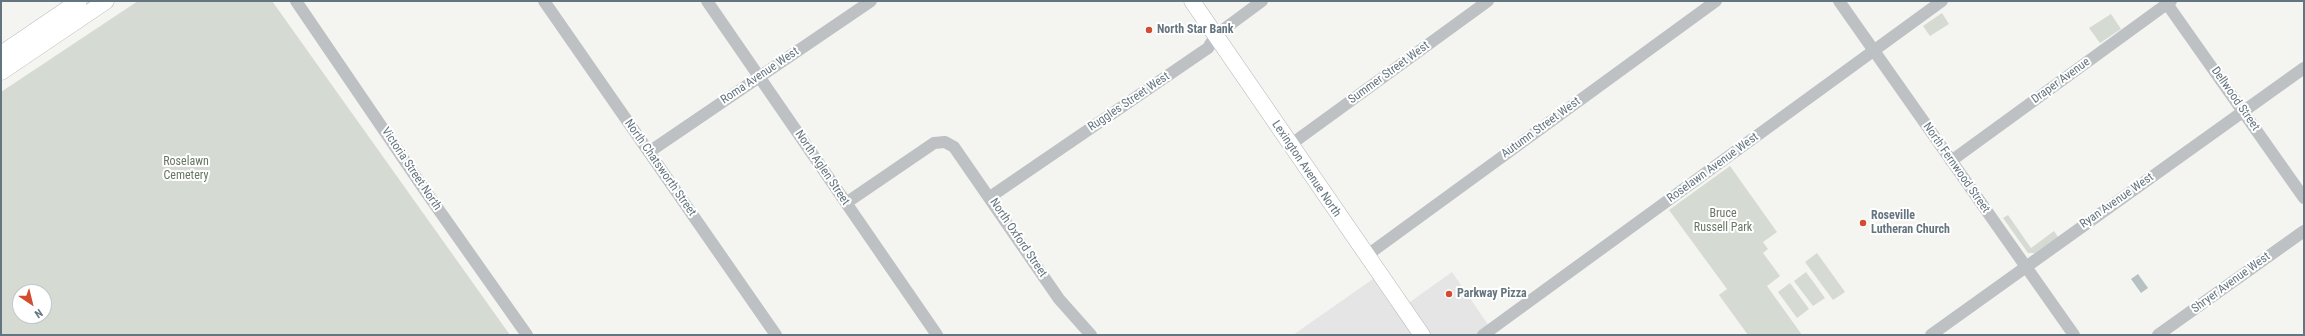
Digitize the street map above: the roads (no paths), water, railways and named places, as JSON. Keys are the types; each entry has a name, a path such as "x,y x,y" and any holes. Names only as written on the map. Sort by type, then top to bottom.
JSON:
{"main road":[{"path":"1,54 85,4 106,1"},
{"name":"Lexington Avenue North","path":"1192,1 1366,256 1422,335"},
{"path":"1,72 85,4"}],"street":[{"name":"Victoria Street North","path":"296,1 424,190 527,335"},
{"name":"North Chatsworth Street","path":"544,1 776,335"},
{"name":"North Aglen Street","path":"707,1 937,335"},
{"name":"Roma Avenue West","path":"649,152 871,1"},
{"name":"Ruggles Street West","path":"990,197 1208,48 1216,35 1262,1"},
{"name":"Summer Street West","path":"1290,145 1488,1"},
{"name":"Autumn Street West","path":"1366,256 1716,1"},
{"name":"North Fernwood Street","path":"1839,1 2074,335"},
{"name":"Roselawn Avenue West","path":"1483,335 1942,1"},
{"name":"Dellwood Street","path":"2168,2 2304,198"},
{"name":"Draper Avenue","path":"1951,160 2168,2"},
{"name":"Ryan Avenue West","path":"1931,335 2304,68"},
{"name":"North Oxford Street","path":"846,203 934,144 944,142 954,147 1060,299 1091,335"},
{"name":"Shryer Avenue West","path":"2158,335 2304,231"}],"place":[{"name":"North Star Bank","path":"1149,30"},
{"name":"Roseville Lutheran Church","path":"1863,223"},
{"name":"Parkway Pizza","path":"1449,294"}],"park label":[{"name":"Roselawn Cemetery","path":"186,169"},
{"name":"Bruce Russell Park","path":"1723,221"}]}
